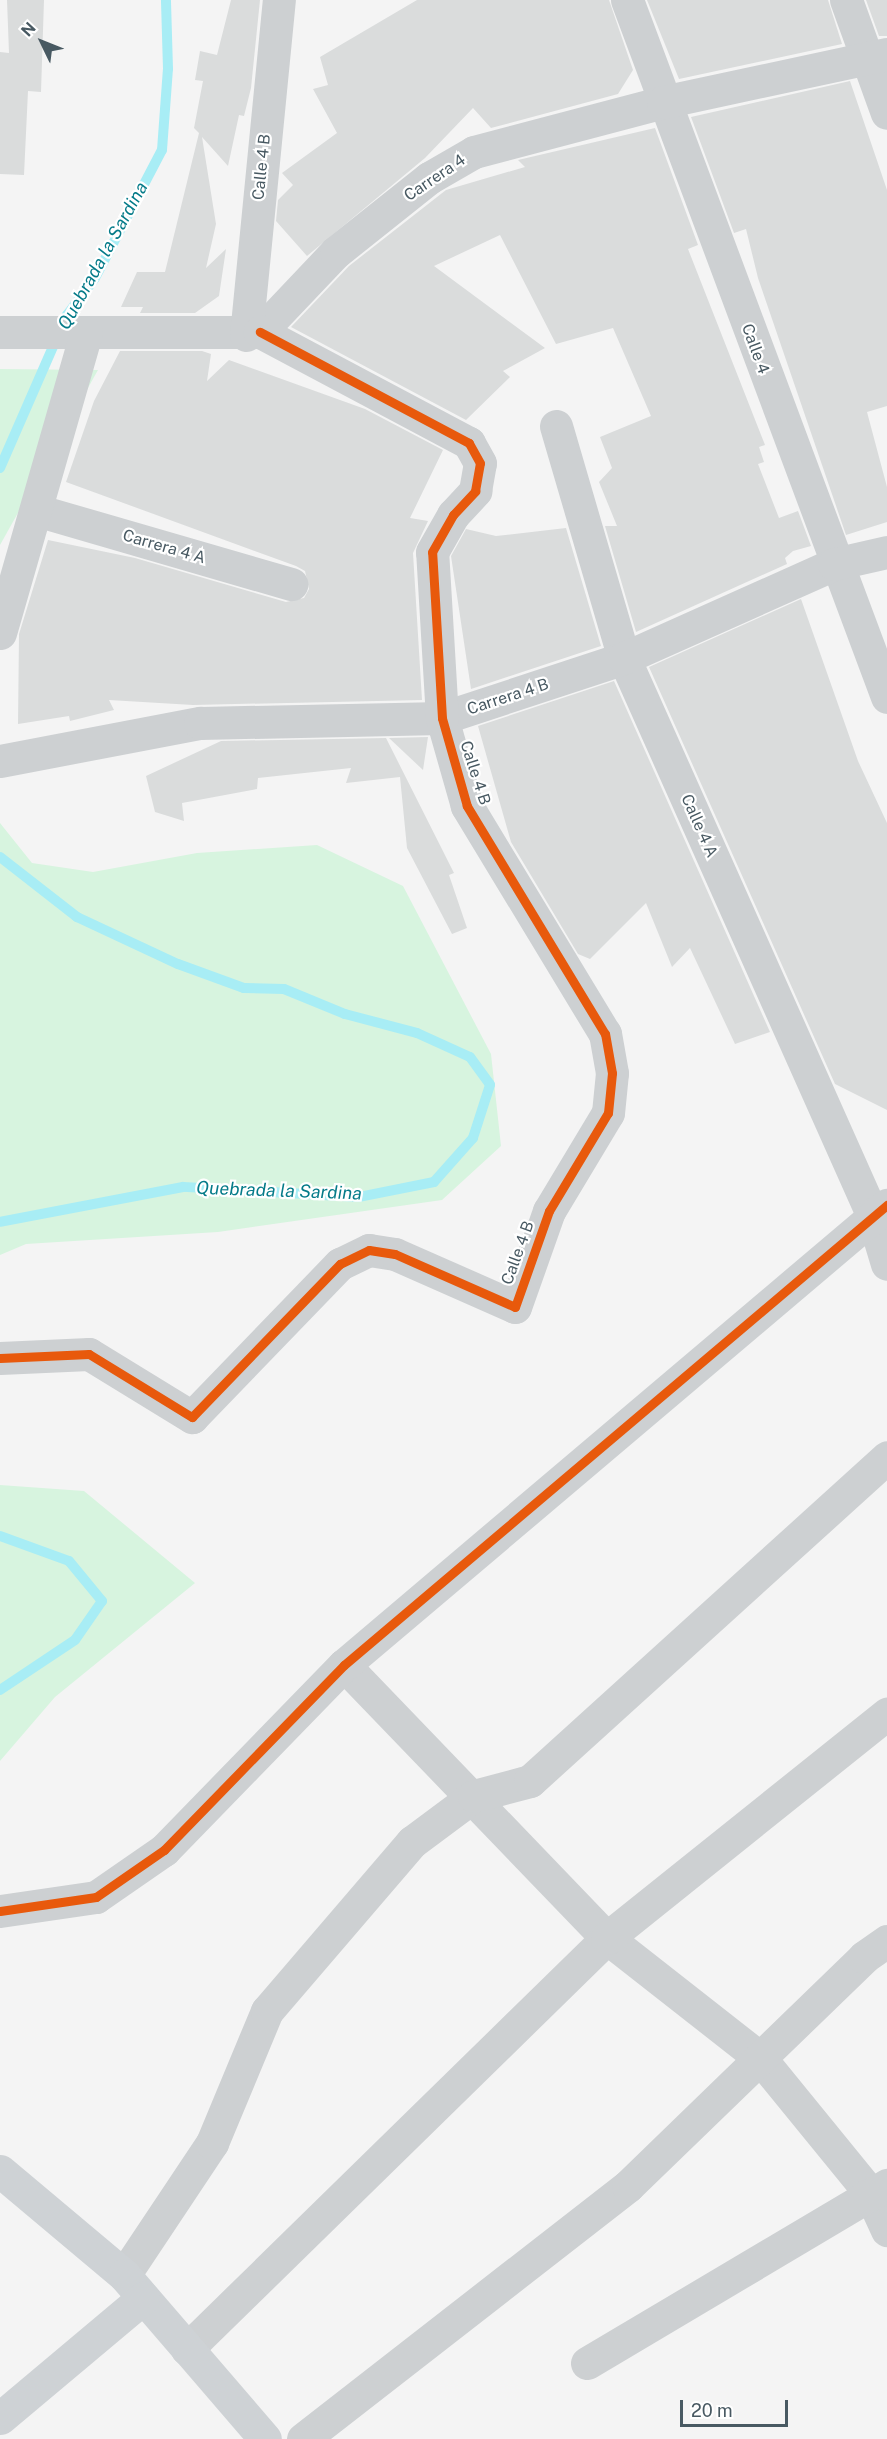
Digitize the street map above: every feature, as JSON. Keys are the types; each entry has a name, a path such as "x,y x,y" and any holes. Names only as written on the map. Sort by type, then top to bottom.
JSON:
{"street":[{"name":"Calle 4 B","path":"0,1358 89,1354 192,1418 340,1264 369,1250 395,1254 515,1307 549,1211 608,1113 612,1073 605,1034 466,806 442,718 432,552 453,515 475,491 480,464 469,443 253,333 279,0"},
{"name":"Calle 4","path":"627,0 834,564 887,697"},
{"path":"846,0 877,55 887,113"},
{"name":"Carrera 4","path":"253,333 336,252 429,178 465,157 663,102 877,55"},
{"path":"12,331 253,333"},
{"path":"0,633 36,510 80,333"},
{"name":"Calle 4 A","path":"556,426 624,658 879,1210 887,1264"},
{"name":"Carrera 4 A","path":"36,510 291,584"},
{"name":"Carrera 4 B","path":"0,761 200,723 442,718 624,658 834,564 887,552"},
{"path":"0,1911 96,1897 164,1850 344,1665 879,1210"},
{"path":"0,2418 134,2286 213,2143 267,2011 412,1842 474,1796 530,1780 887,1457"},
{"path":"344,1665 474,1796 607,1938 760,2058 879,2189 887,2230"},
{"path":"187,2349 607,1938 887,1714"},
{"path":"303,2439 628,2186 760,2058 887,1941"},
{"path":"0,2171 134,2286 265,2439"},
{"path":"587,2363 879,2189"}],"green space":[{"path":"0,369 98,370 0,545"},
{"path":"0,823 32,863 93,872 197,853 317,845 403,886 491,1054 501,1146 442,1200 218,1232 26,1244 0,1255"},
{"path":"0,1485 84,1491 195,1583 55,1697 0,1761"}],"building":[{"path":"7,0 44,0 41,92 28,91 24,175 0,174 0,52 9,53"},
{"path":"231,0 260,0 251,88 244,116 239,115 228,166 202,137 216,224 206,268 226,249 219,296 195,313 140,313 143,307 121,307 137,272 165,272 199,133 194,128 203,81 195,80 200,51 217,55"},
{"path":"417,0 609,0 633,70 618,94 491,128 473,108 425,158 307,256 276,221 278,200 293,185 282,173 337,133 313,89 328,85 320,57"},
{"path":"647,0 828,0 842,44 679,79"},
{"path":"866,0 887,0 887,36 879,36"},
{"path":"850,81 887,190 887,406 867,412 887,487 887,522 846,535 758,278 746,229 734,233 691,117"},
{"path":"655,128 698,245 688,249 765,445 759,447 764,462 758,464 779,518 798,511 811,546 793,551 785,558 787,564 636,632 605,526 617,526 599,482 612,468 600,437 651,416 613,328 556,344 500,235 434,266 545,348 503,371 510,377 466,420 291,327 349,266 446,190 525,167 518,160"},
{"path":"120,351 202,351 211,354 207,381 229,360 365,409 443,450 410,518 428,521 413,553 422,700 193,705 109,700 114,710 70,721 69,716 18,724 19,634 48,540 135,558 286,602 304,598 309,589 305,571 296,566 66,482 94,401"},
{"path":"566,528 601,646 471,689 451,556 466,529 496,536"},
{"path":"801,599 858,761 887,823 887,1110 835,1084 649,667"},
{"path":"614,681 770,1032 735,1044 690,948 672,967 646,903 590,959 578,954 511,842 478,726"},
{"path":"428,737 423,770 389,738"},
{"path":"386,738 454,873 449,875 467,928 452,934 407,848 400,777 346,783 351,768 258,778 257,789 182,803 184,821 155,812 146,776 221,741"}],"waterway":[{"name":"Quebrada la Sardina","path":"0,468 67,315 95,278 162,150 168,69 166,0"},
{"name":"Quebrada la Sardina","path":"0,857 77,917 178,964 244,988 284,989 345,1014 417,1033 470,1057 490,1085 473,1138 434,1182 359,1197 183,1187 0,1222"},
{"name":"Quebrada la Sardina","path":"0,1536 69,1561 102,1601 75,1640 0,1690"}],"cycle path":[{"path":"0,1358 89,1354 192,1417 340,1264 369,1250 395,1254 515,1307 549,1211 608,1113 612,1073 605,1034 467,806 442,718 432,552 453,515 475,491 480,463 469,443 260,332"},
{"path":"0,1911 96,1897 164,1850 344,1665 887,1205"}]}
